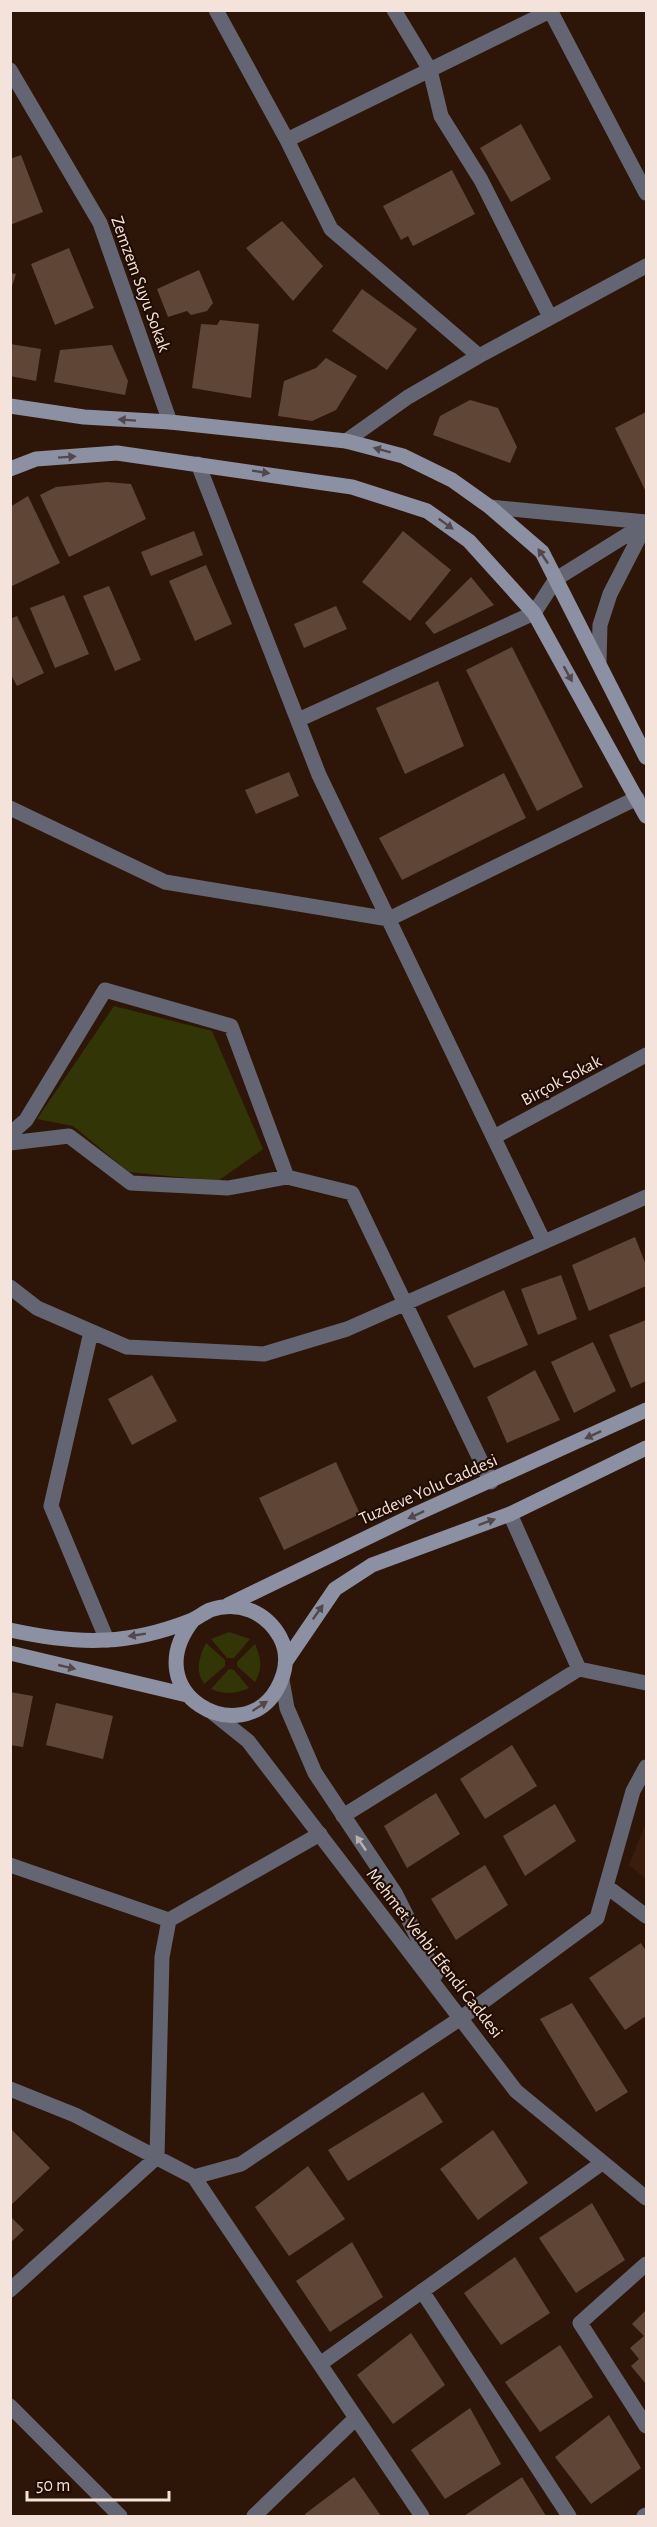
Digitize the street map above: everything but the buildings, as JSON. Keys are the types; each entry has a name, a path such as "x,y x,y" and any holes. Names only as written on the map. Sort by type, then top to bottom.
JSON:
{"main road":[{"path":"10,406 84,417 170,422 346,441 403,456 452,480 490,507 542,552 598,661 642,739 646,757"},
{"path":"10,469 36,459 117,453 352,487 427,511 469,541 534,613 646,816"},
{"name":"Tuzdeve Yolu Caddesi","path":"226,1606 416,1514 646,1410"},
{"path":"286,1660 334,1589 372,1565 510,1514 646,1449"},
{"path":"10,1630 51,1638 107,1640 154,1633 226,1606 244,1607 260,1615 274,1627 283,1643 286,1660 282,1680 276,1692 266,1703 240,1715 226,1716 213,1713 187,1695 179,1680 176,1656 183,1633 193,1620"},
{"path":"10,1653 187,1695"}],"street":[{"path":"216,10 287,140 331,229 479,356"},
{"path":"394,10 430,70 441,116 481,180 550,317"},
{"path":"287,140 551,11 646,193"},
{"name":"Zemzem Suyu Sokak","path":"10,70 100,223 170,422"},
{"path":"346,441 408,397 646,266"},
{"path":"198,464 319,775 544,1242"},
{"path":"490,507 646,523"},
{"path":"298,720 534,613 556,579 646,523"},
{"path":"598,661 600,625 610,594 646,523"},
{"path":"10,808 165,882 389,919 637,798"},
{"path":"10,1134 26,1120 105,990 231,1026 287,1177"},
{"name":"Birçok Sokak","path":"494,1137 646,1055"},
{"path":"10,1143 69,1136 131,1183 228,1188 287,1177 352,1193 491,1482"},
{"path":"10,1287 37,1308 127,1347 264,1354 347,1329 646,1197"},
{"path":"91,1332 51,1506 107,1640"},
{"path":"510,1514 579,1669"},
{"path":"343,1816 579,1669 646,1683"},
{"path":"282,1680 287,1708 315,1773 395,1893 451,2004"},
{"name":"Mehmet Vehbi Efendi Caddesi","path":"213,1713 248,1741 516,2091 646,2198"},
{"path":"194,2177 242,2164 461,2018 597,1918 633,1791 646,1767"},
{"path":"10,1865 169,1920 320,1834"},
{"path":"606,1886 646,1916"},
{"path":"10,2290 157,2157 162,1957 169,1920"},
{"path":"10,2089 75,2115 194,2177 422,2517"},
{"path":"320,2364 602,2163"},
{"path":"646,2264 580,2323 646,2426"},
{"path":"422,2291 569,2517"},
{"path":"10,2406 120,2517"},
{"path":"261,2514 356,2418"}],"shaded area":[{"path":"646,1823 646,1879 629,1865"}],"green space":[{"path":"114,1006 212,1031 263,1149 218,1181 129,1172 73,1126 37,1119"},
{"path":"229,1632 250,1639 234,1658 227,1658 211,1639"},
{"path":"206,1643 225,1660 225,1666 204,1684 199,1664"},
{"path":"255,1644 260,1663 255,1682 237,1666 237,1662"},
{"path":"229,1669 234,1670 249,1688 230,1693 211,1689"}]}
